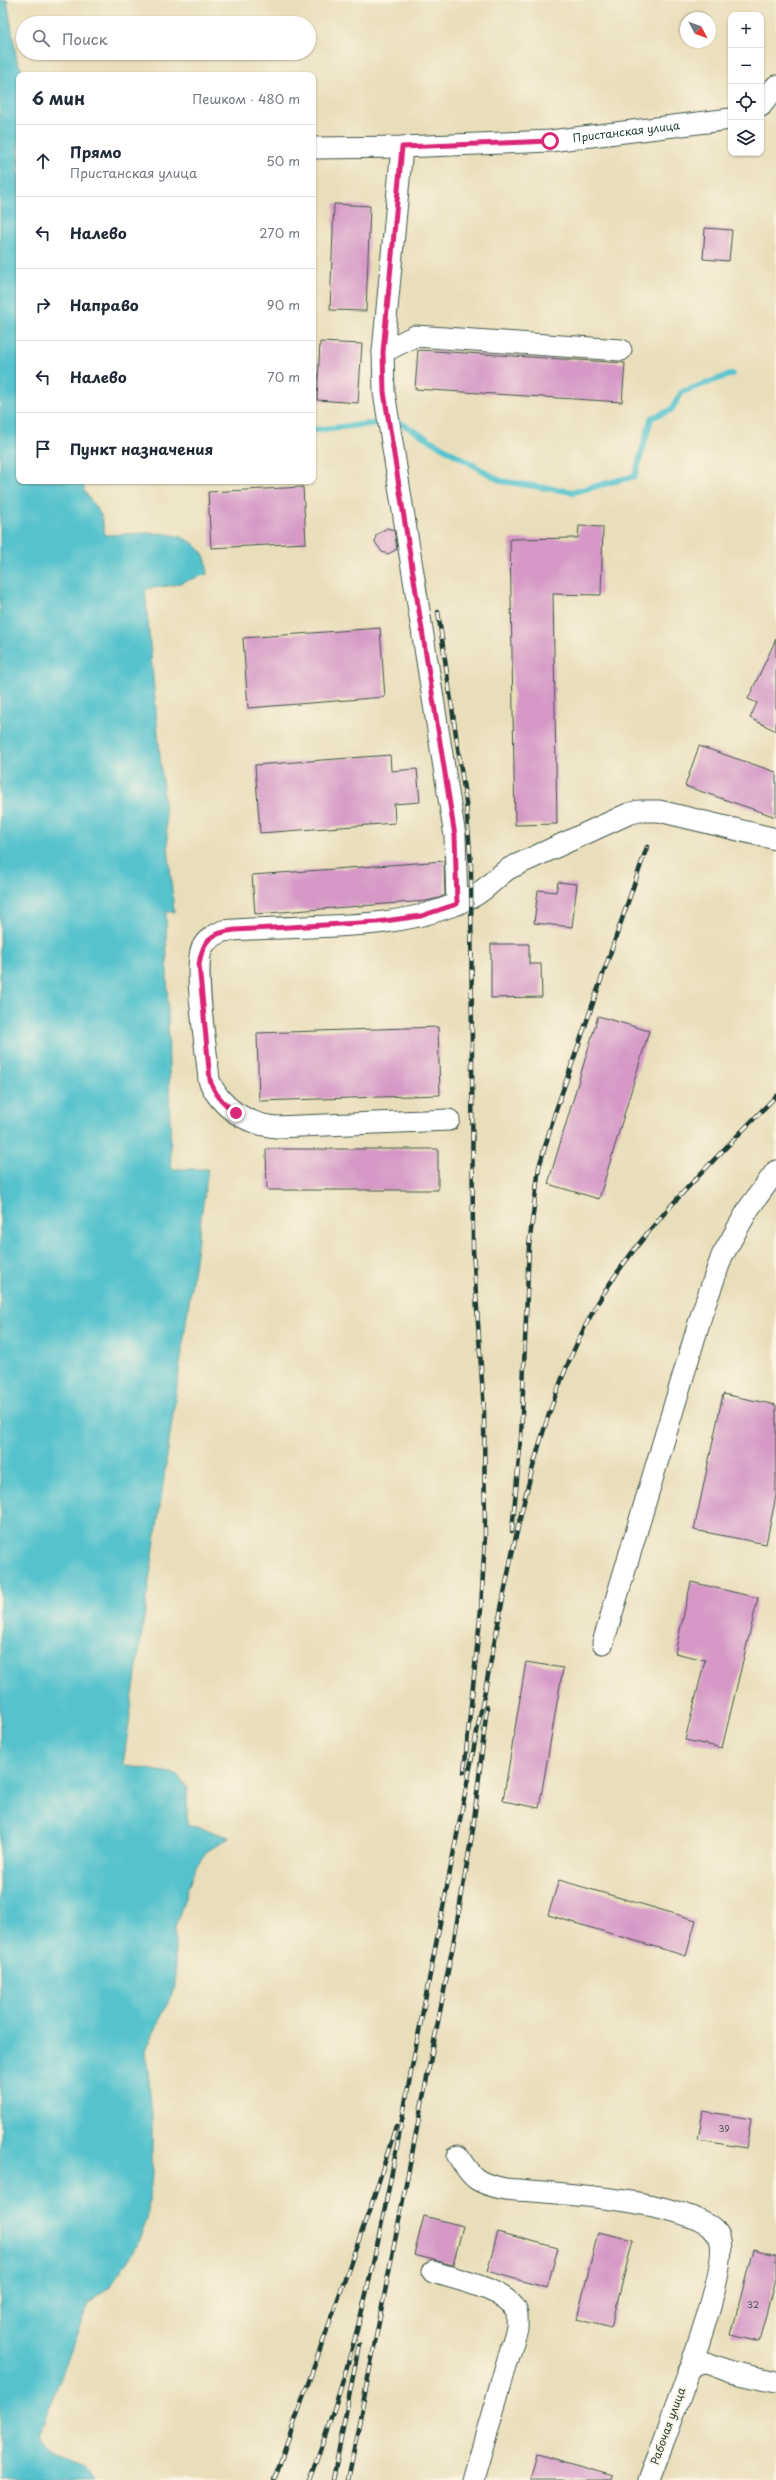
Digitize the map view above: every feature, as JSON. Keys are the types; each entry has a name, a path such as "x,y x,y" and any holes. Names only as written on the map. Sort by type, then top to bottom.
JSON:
{"street":[{"path":"764,102 776,86"},
{"name":"Пристанская улица","path":"316,148 402,147 564,140 728,119"},
{"path":"402,147 383,352 384,392 455,836 457,904"},
{"path":"383,352 415,336 621,350"},
{"path":"450,1120 276,1127 262,1125 236,1113 223,1103 214,1091 210,1080 199,964 202,948 210,937 223,931 377,922 421,916 457,904 483,891 501,873 510,868 628,814 639,811 659,811 776,839"},
{"path":"603,1643 702,1313 722,1256 749,1208 776,1171"},
{"name":"Рабочая улица","path":"458,2156 470,2176 488,2185 505,2189 622,2200 703,2221 718,2235 722,2250 719,2272 709,2312 649,2480"},
{"path":"433,2272 497,2293 510,2301 517,2311 517,2328 473,2480"},
{"path":"688,2371 698,2364 707,2363 731,2372 776,2382"}],"water":[{"path":"0,0 7,0 16,60 23,72 16,72 16,484 84,484 84,491 101,515 105,535 160,533 174,535 187,540 197,547 205,558 207,568 207,574 174,585 145,589 174,912 166,912 171,1169 208,1169 123,1765 176,1774 187,1787 187,1824 229,1837 206,1852 195,1868 175,1927 175,1987 146,2050 152,2114 152,2174 147,2219 134,2252 109,2287 88,2304 39,2437 50,2450 86,2467 95,2480 0,2480"}],"building":[{"path":"334,204 370,206 366,311 330,310"},
{"path":"705,228 732,230 729,261 703,259"},
{"path":"320,342 362,344 358,403 317,400"},
{"path":"418,350 625,363 622,402 415,389"},
{"path":"303,487 306,543 211,548 208,492"},
{"path":"579,526 603,527 601,595 553,594 557,824 515,825 510,539 578,538"},
{"path":"387,528 394,530 397,549 388,554 382,552 375,542 376,535"},
{"path":"380,628 385,697 248,708 243,638"},
{"path":"776,639 776,731 750,718 757,703 748,699"},
{"path":"699,746 776,772 776,817 685,786"},
{"path":"390,755 391,771 417,769 420,802 394,804 395,823 260,833 255,765"},
{"path":"444,861 445,895 439,898 426,901 255,914 252,875"},
{"path":"558,882 577,884 572,927 534,923 538,890 556,892"},
{"path":"491,944 529,944 529,964 541,964 542,997 491,998"},
{"path":"598,1016 649,1031 599,1199 548,1184"},
{"path":"438,1027 440,1095 259,1101 257,1033"},
{"path":"266,1149 438,1149 438,1190 267,1190"},
{"path":"723,1394 776,1405 776,1496 766,1544 694,1530"},
{"path":"691,1582 758,1598 722,1748 685,1740 705,1660 675,1653"},
{"path":"526,1662 563,1668 539,1808 503,1801"},
{"path":"559,1880 696,1920 686,1956 548,1915"},
{"path":"703,2111 751,2119 746,2148 698,2140"},
{"path":"424,2216 463,2226 453,2265 414,2255"},
{"path":"498,2232 558,2248 547,2288 487,2271"},
{"path":"598,2232 633,2240 611,2328 577,2319"},
{"path":"753,2249 776,2255 776,2276 759,2342 731,2335"},
{"path":"537,2454 613,2476 612,2480 530,2480"}],"waterway":[{"path":"397,421 501,481 573,492 635,476 651,418 671,410 682,392 732,374"},
{"path":"316,430 380,423"}],"railway":[{"path":"438,612 466,803 471,865 473,1250 484,1411 485,1537 481,1609 464,1772"},
{"path":"512,1531 521,1438 529,1246 539,1167 555,1113 647,847"},
{"path":"309,2480 328,2429 344,2378 358,2327 382,2225 505,1589 515,1540 540,1442 574,1349 596,1306 614,1277 656,1222 776,1096"},
{"path":"348,2480 453,1945 473,1829 487,1707"},
{"path":"274,2480 374,2197 396,2126"},
{"path":"333,2480 359,2345"}],"route":[{"path":"236,1113 223,1103 214,1091 210,1080 199,981 199,964 202,948 210,937 223,931 377,922 421,916 457,904 455,836 418,614 401,489 384,392 383,352 402,147 550,141"}]}
